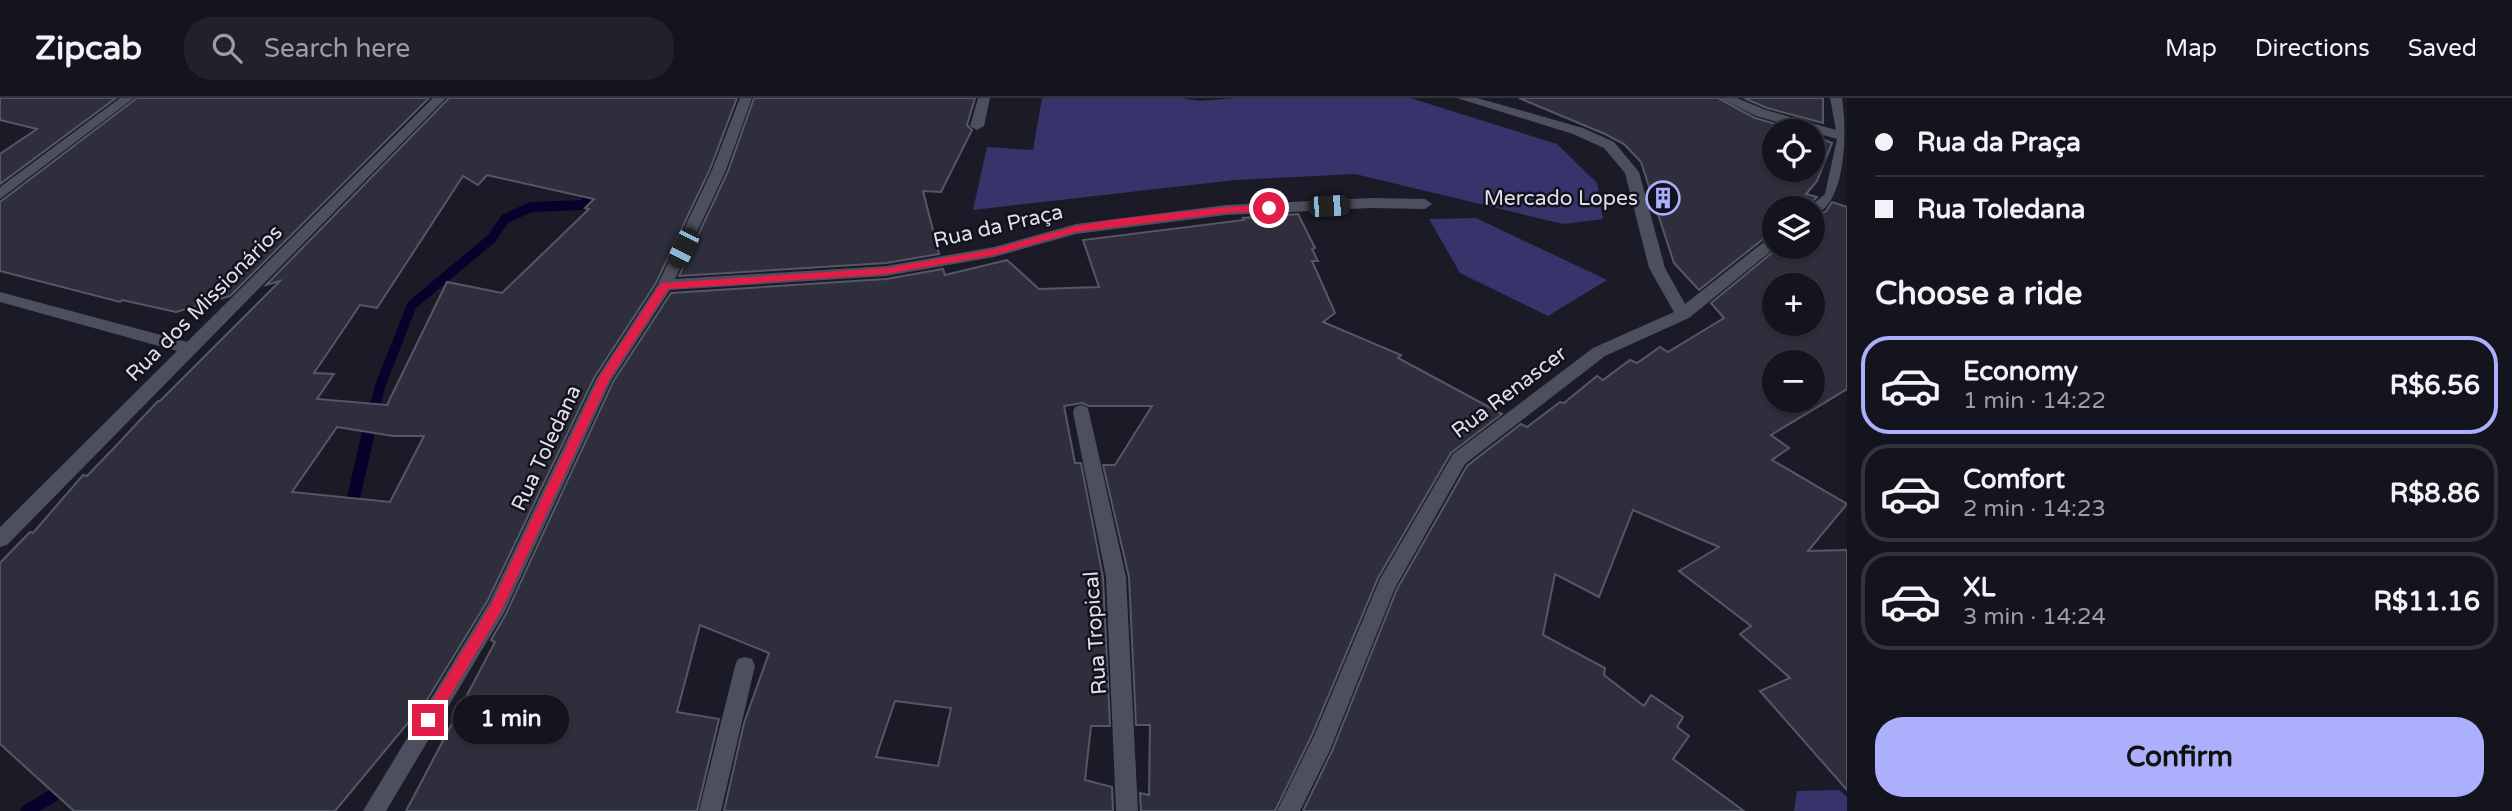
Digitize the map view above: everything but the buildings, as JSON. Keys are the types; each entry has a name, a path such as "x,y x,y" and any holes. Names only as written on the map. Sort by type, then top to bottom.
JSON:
{"street":[{"path":"0,194 128,98"},
{"name":"Rua dos Missionários","path":"0,539 440,98"},
{"name":"Rua Toledana","path":"373,811 497,607 604,379 665,285 719,170 746,98"},
{"path":"977,126 984,98"},
{"path":"1463,98 1578,131 1609,145 1632,172 1657,268 1683,314"},
{"path":"1727,98 1761,113 1844,137"},
{"path":"1825,202 1832,196 1844,137 1836,98"},
{"name":"Rua da Praça","path":"665,285 886,271 994,252 1076,229 1226,210 1371,203 1425,204"},
{"name":"Rua Renascer","path":"1288,811 1322,743 1387,585 1459,459 1599,352 1683,314 1762,251"},
{"path":"0,297 191,349"},
{"name":"Rua Tropical","path":"1082,412 1116,577 1127,811"},
{"path":"710,811 745,666"}],"shaded area":[{"path":"1042,98 1182,98 1200,101 1235,98 1410,98 1557,144 1597,183 1603,219 1563,224 1355,174 1235,180 973,210 987,147 1033,150"},
{"path":"1476,218 1607,280 1548,316 1460,273 1429,219"},
{"path":"1839,790 1847,797 1847,811 1794,811 1797,791"}],"waterway":[{"path":"375,407 380,386 412,305 491,239 505,219 531,207 583,205 599,185"},
{"path":"350,512 375,405"},
{"path":"27,811 69,786"}],"place":[{"name":"Mercado Lopes","path":"1663,198"}],"route":[{"path":"428,720 497,607 604,379 665,285 886,271 994,252 1076,229 1118,222 1269,208"}]}
